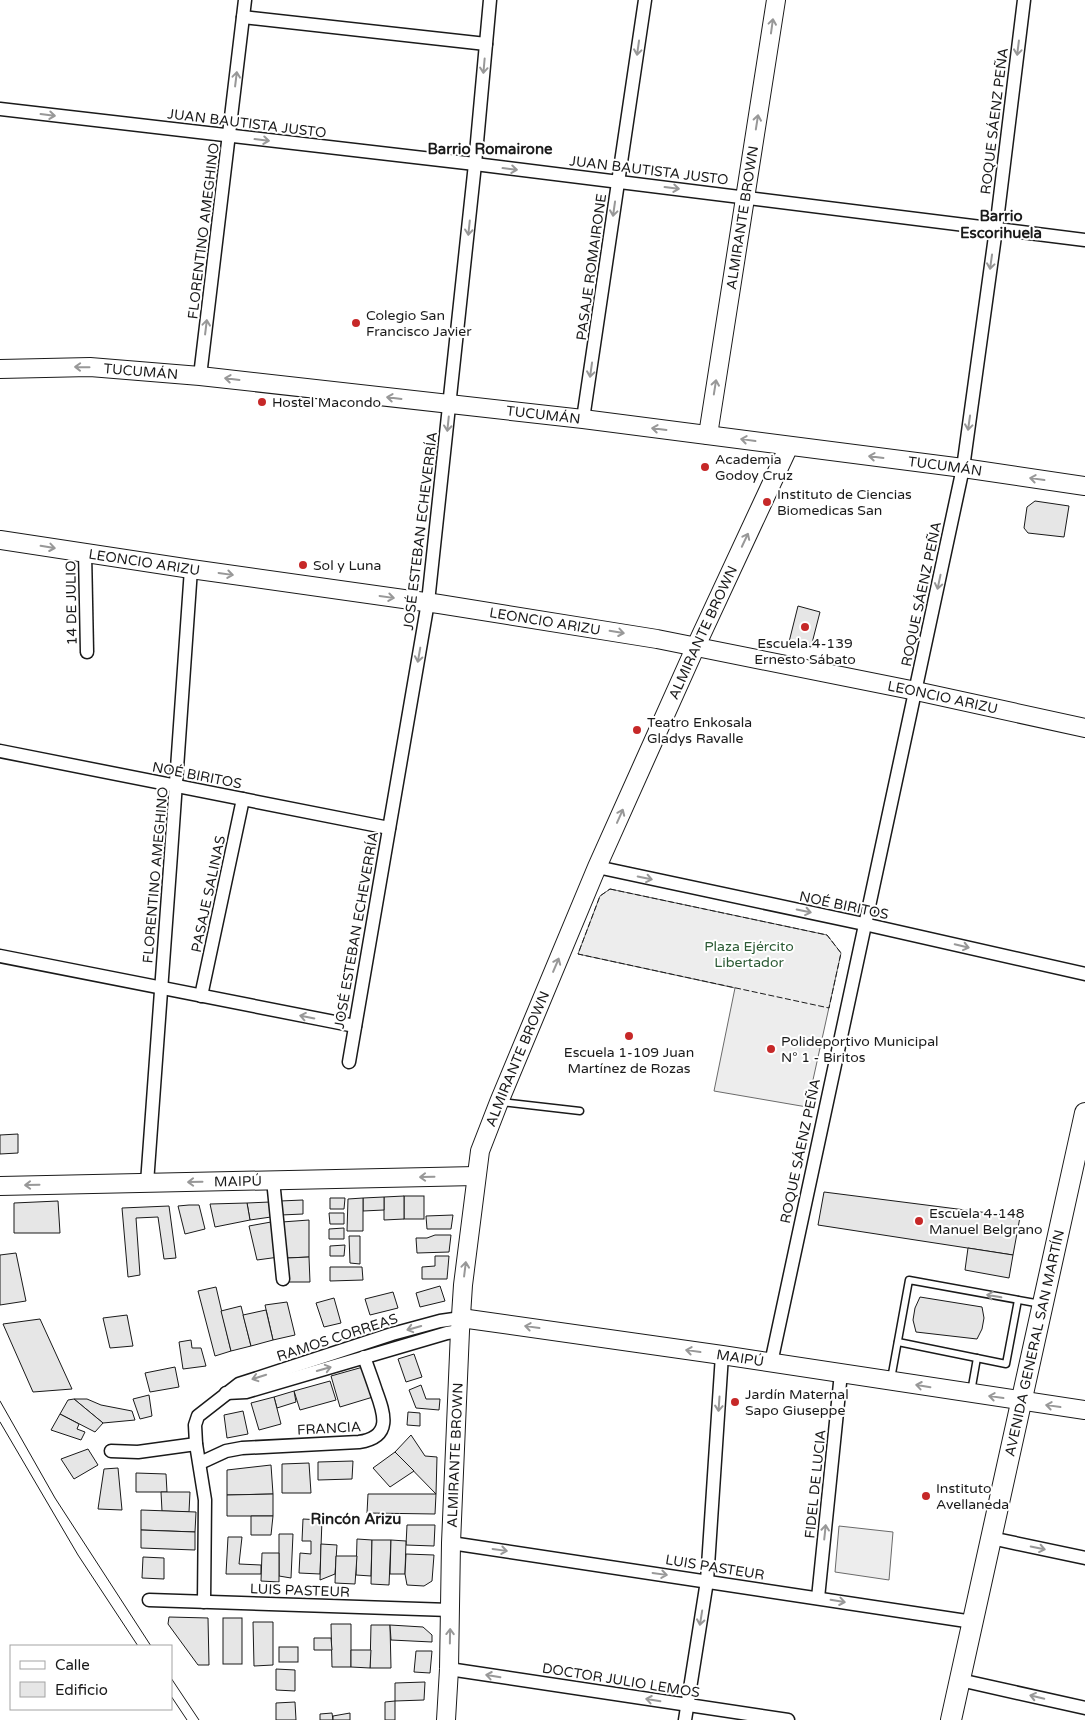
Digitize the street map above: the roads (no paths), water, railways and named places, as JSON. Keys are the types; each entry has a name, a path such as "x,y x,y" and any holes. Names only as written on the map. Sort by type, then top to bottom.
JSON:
{"main road":[{"name":"AVENIDA GENERAL SAN MARTÍN","path":"951,1720 1085,1113"}],"street":[{"name":"FLORENTINO AMEGHINO","path":"200,376 245,0"},
{"name":"JOSÉ ESTEBAN ECHEVERRÍA","path":"349,1062 428,602 475,164 490,0"},
{"name":"PASAJE ROMAIRONE","path":"583,419 645,0"},
{"name":"ALMIRANTE BROWN","path":"708,435 776,0"},
{"name":"ROQUE SÁENZ PEÑA","path":"771,1362 963,468 996,229 1024,0"},
{"path":"243,17 486,44"},
{"name":"JUAN BAUTISTA JUSTO","path":"0,109 475,164 1085,240"},
{"name":"TUCUMÁN","path":"0,369 98,368 200,376 583,419 963,468 1085,486"},
{"name":"ALMIRANTE BROWN","path":"446,1720 460,1324 480,1151 597,868 696,646 789,446"},
{"name":"LEONCIO ARIZU","path":"0,540 428,602 696,646 1085,728"},
{"name":"14 DE JULIO","path":"84,552 87,652"},
{"name":"FLORENTINO AMEGHINO","path":"147,1183 160,988 177,786 191,569"},
{"name":"NOÉ BIRITOS","path":"0,751 389,828"},
{"name":"PASAJE SALINAS","path":"201,996 243,799"},
{"name":"NOÉ BIRITOS","path":"597,868 864,924 1085,974"},
{"path":"0,956 355,1026"},
{"name":"MAIPÚ","path":"0,1186 476,1176"},
{"path":"273,1180 283,1280"},
{"name":"RAMOS CORREAS","path":"196,1444 194,1425 198,1416 239,1384 392,1334 440,1321 460,1324"},
{"name":"MAIPÚ","path":"460,1324 722,1355 1085,1410"},
{"name":"RAMOS CORREAS","path":"226,1393 246,1392 447,1333 460,1324"},
{"path":"685,1720 707,1581 722,1355"},
{"name":"FRANCIA","path":"200,1463 226,1451 242,1448 359,1442 375,1437 383,1426 385,1415 364,1357"},
{"name":"FIDEL DE LUCIA","path":"818,1598 842,1373"},
{"path":"111,1451 138,1452 196,1444 205,1500 204,1602"},
{"path":"991,1538 1085,1558"},
{"name":"LUIS PASTEUR","path":"452,1543 973,1622"},
{"name":"LUIS PASTEUR","path":"149,1600 450,1610"},
{"name":"DOCTOR JULIO LEMOS","path":"449,1669 788,1720"},
{"path":"960,1680 1085,1708"}],"lane":[{"path":"499,1102 580,1111"},
{"path":"890,1381 909,1280 1042,1305"},
{"path":"898,1342 1006,1364 1018,1300"},
{"path":"971,1393 977,1358"}],"tram line":[{"path":"0,1401 55,1498 150,1645"},
{"path":"0,1422 78,1555 137,1645"},
{"path":"172,1680 199,1720"},
{"path":"172,1698 187,1720"}],"place":[{"name":"Colegio San Francisco Javier","path":"356,323"},
{"name":"Hostel Macondo","path":"262,402"},
{"name":"Academia Godoy Cruz","path":"705,467"},
{"name":"Instituto de Ciencias Biomedicas San","path":"767,502"},
{"name":"Sol y Luna","path":"303,565"},
{"name":"Escuela 4-139 Ernesto Sábato","path":"805,627"},
{"name":"Teatro Enkosala Gladys Ravalle","path":"637,730"},
{"name":"Escuela 1-109 Juan Martínez de Rozas","path":"629,1036"},
{"name":"Polideportivo Municipal N° 1 - Biritos","path":"771,1049"},
{"name":"Escuela 4-148 Manuel Belgrano","path":"919,1221"},
{"name":"Jardín Maternal Sapo Giuseppe","path":"735,1402"},
{"name":"Instituto Avellaneda","path":"926,1496"}],"district":[{"name":"Barrio Romairone","path":"490,149"},
{"name":"Barrio Escorihuela","path":"1001,224"},
{"name":"Rincón Arizu","path":"356,1519"}],"park label":[{"name":"Plaza Ejército Libertador","path":"749,954"}]}
